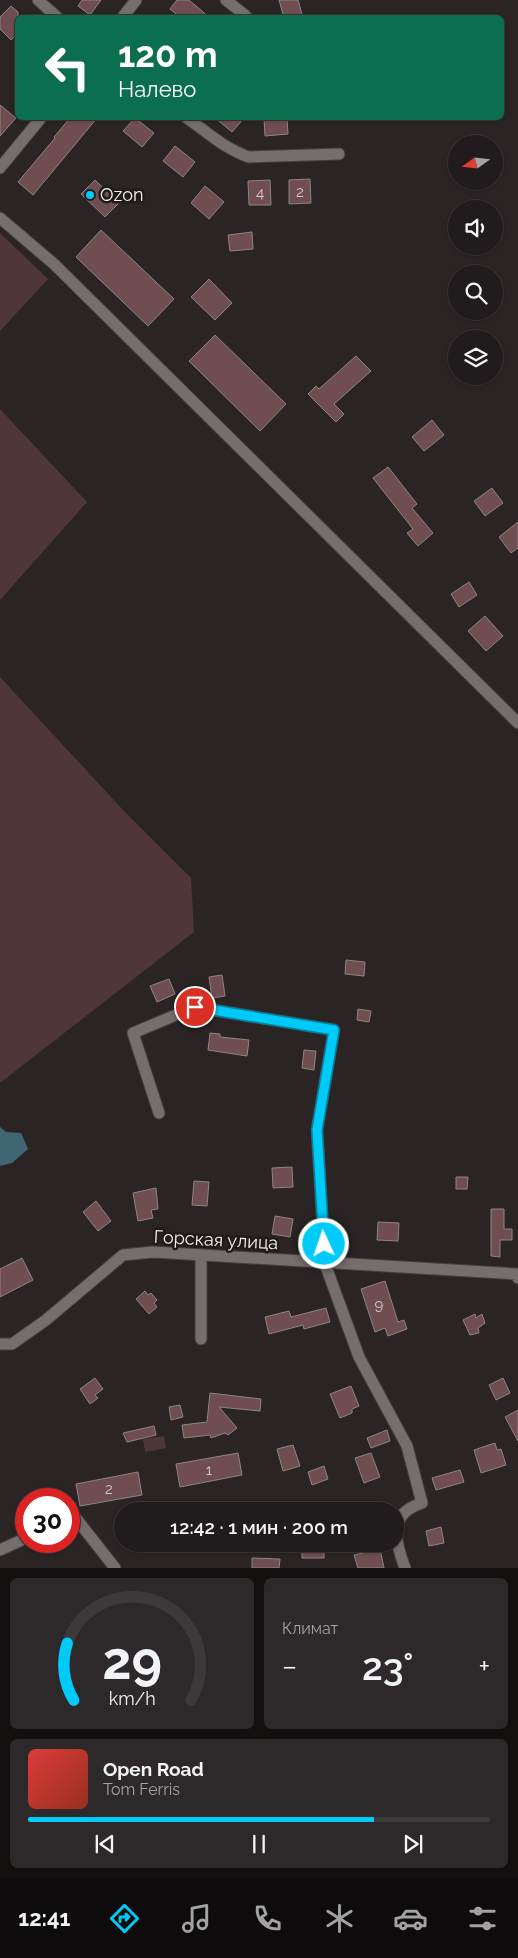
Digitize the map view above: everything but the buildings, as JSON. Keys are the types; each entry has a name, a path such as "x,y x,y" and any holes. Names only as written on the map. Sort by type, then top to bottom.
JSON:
{"street":[{"path":"38,0 55,15"},
{"path":"124,15 136,0"},
{"path":"226,0 245,15"},
{"path":"0,168 39,120"},
{"path":"190,120 235,152 249,157 339,154"},
{"path":"0,218 54,264 518,723"},
{"path":"159,1113 133,1033 195,1007 334,1030 317,1130 325,1264 359,1357 407,1446 422,1503 409,1507 401,1516 396,1529 398,1550 405,1568"},
{"name":"Горская улица","path":"0,1344 12,1344 46,1320 123,1254 153,1252 518,1275"},
{"path":"201,1339 202,1256"},
{"path":"80,1524 115,1568"},
{"path":"0,1550 15,1543"}],"shaded area":[{"path":"0,233 48,279 0,331"},
{"path":"0,409 87,502 0,600"},
{"path":"0,677 124,811 191,878 194,932 0,1083"},
{"path":"164,1436 166,1448 145,1452 143,1439"}],"water":[{"path":"0,1127 6,1132 21,1133 28,1149 12,1163 0,1166"}],"place":[{"name":"Ozon","path":"90,195"}],"route":[{"path":"195,1007 334,1030 317,1130 324,1244"}]}
